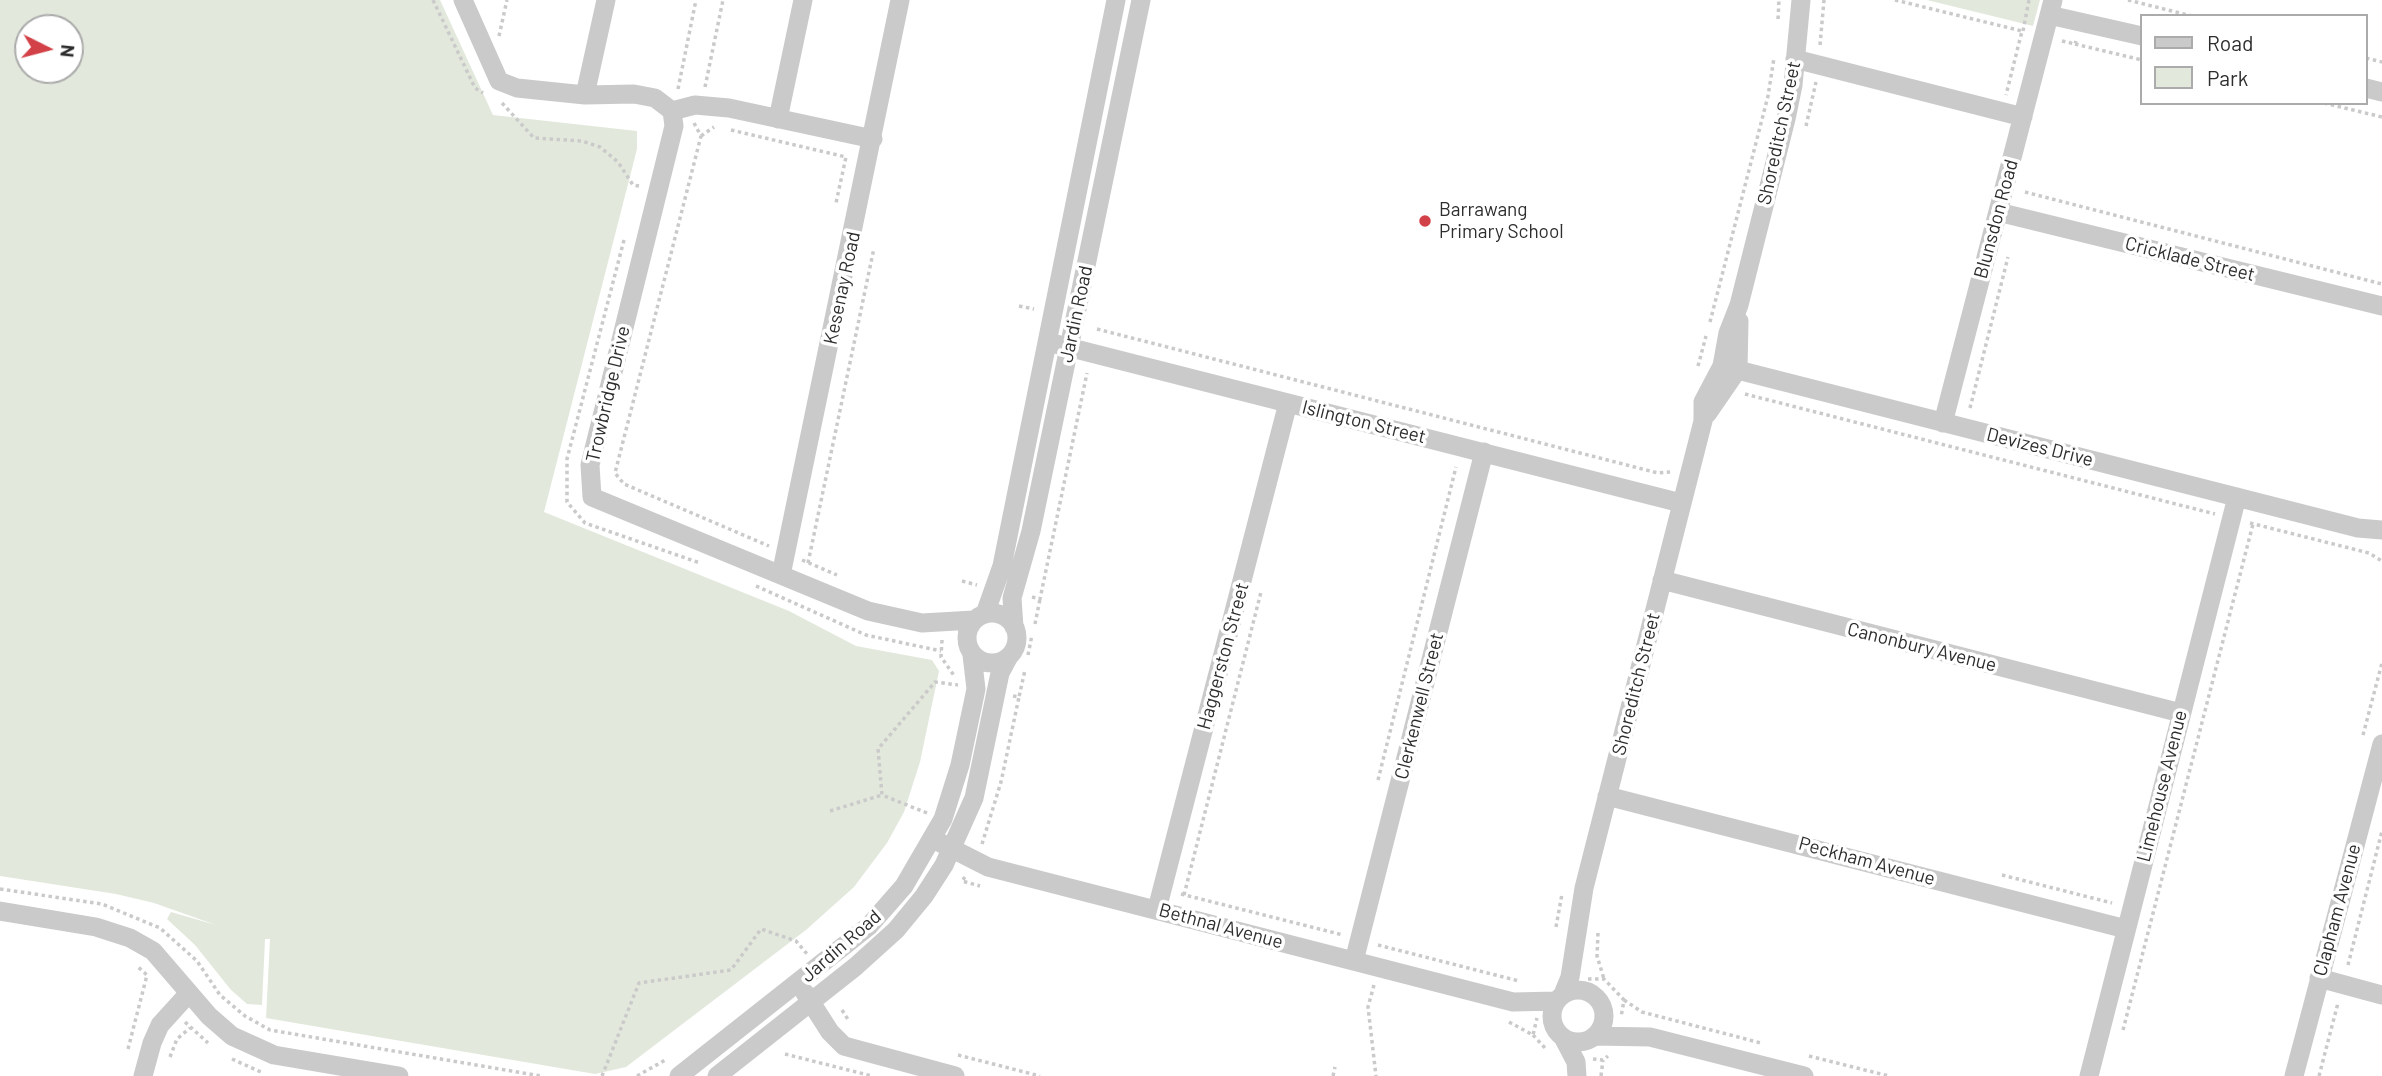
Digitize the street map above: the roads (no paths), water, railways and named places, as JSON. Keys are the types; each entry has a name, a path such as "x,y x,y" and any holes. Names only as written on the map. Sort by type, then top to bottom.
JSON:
{"street":[{"path":"463,0 499,81 517,88 585,95 635,94 686,108 778,119 873,139"},
{"path":"585,95 606,0"},
{"path":"778,119 803,0"},
{"name":"Kesenay Road","path":"781,575 901,0"},
{"name":"Jardin Road","path":"979,617 1002,566 1116,0"},
{"name":"Jardin Road","path":"1014,627 1012,598 1031,531 1141,0"},
{"name":"Shoreditch Street","path":"1560,998 1570,976 1584,888 1703,421 1703,402 1737,369 1739,305 1786,119 1801,0"},
{"path":"2051,7 2140,35"},
{"name":"Blunsdon Road","path":"1943,423 2051,7"},
{"path":"1795,59 1821,55 2023,117"},
{"name":"Trowbridge Drive","path":"686,108 674,127 590,466 592,497 868,611 922,623 979,617"},
{"name":"Cricklade Street","path":"1998,212 2382,306"},
{"name":"Islington Street","path":"1048,342 1681,503"},
{"name":"Devizes Drive","path":"1737,369 2358,528 2382,530"},
{"name":"Haggerston Street","path":"1157,909 1288,403"},
{"name":"Clerkenwell Street","path":"1354,961 1484,452"},
{"name":"Limehouse Avenue","path":"2089,1076 2237,497"},
{"name":"Devizes Drive","path":"2358,528 2382,541"},
{"name":"Canonbury Avenue","path":"1662,580 2181,713"},
{"path":"979,617 1005,617 1014,627 1016,643 1008,658 994,664 970,650 967,632 979,617"},
{"name":"Trowbridge Drive","path":"922,623 942,643 970,650"},
{"name":"Jardin Road","path":"679,1076 869,926 904,886 943,819 957,776 976,689 970,650"},
{"name":"Jardin Road","path":"717,1076 896,930 924,896 951,850 974,798 1000,673 1008,658"},
{"name":"Clapham Avenue","path":"2294,1076 2379,765 2382,744"},
{"name":"Peckham Avenue","path":"1607,796 2126,929"},
{"name":"Bethnal Avenue","path":"933,839 988,867 1513,1002 1538,1016 1560,1035"},
{"path":"0,911 96,927 130,938 153,951 174,972 189,993 232,1036 274,1055 340,1071 399,1076"},
{"name":"Shoreditch Street","path":"1576,948 1600,994"},
{"path":"2319,978 2382,995"},
{"path":"799,983 830,1032 844,1046 955,1076"},
{"path":"1580,1076 1576,1062 1551,1016 1560,998 1578,990 1600,994 1650,1037"},
{"path":"143,1076 152,1042 160,1025 189,993"},
{"path":"1580,1076 1593,1038 1603,1023 1600,994"},
{"name":"Bethnal Avenue","path":"1513,1002 1560,998"},
{"path":"1560,1035 1578,1043 1593,1038 1650,1037 1797,1075"}],"place":[{"name":"Barrawang Primary School","path":"1425,221"}]}
